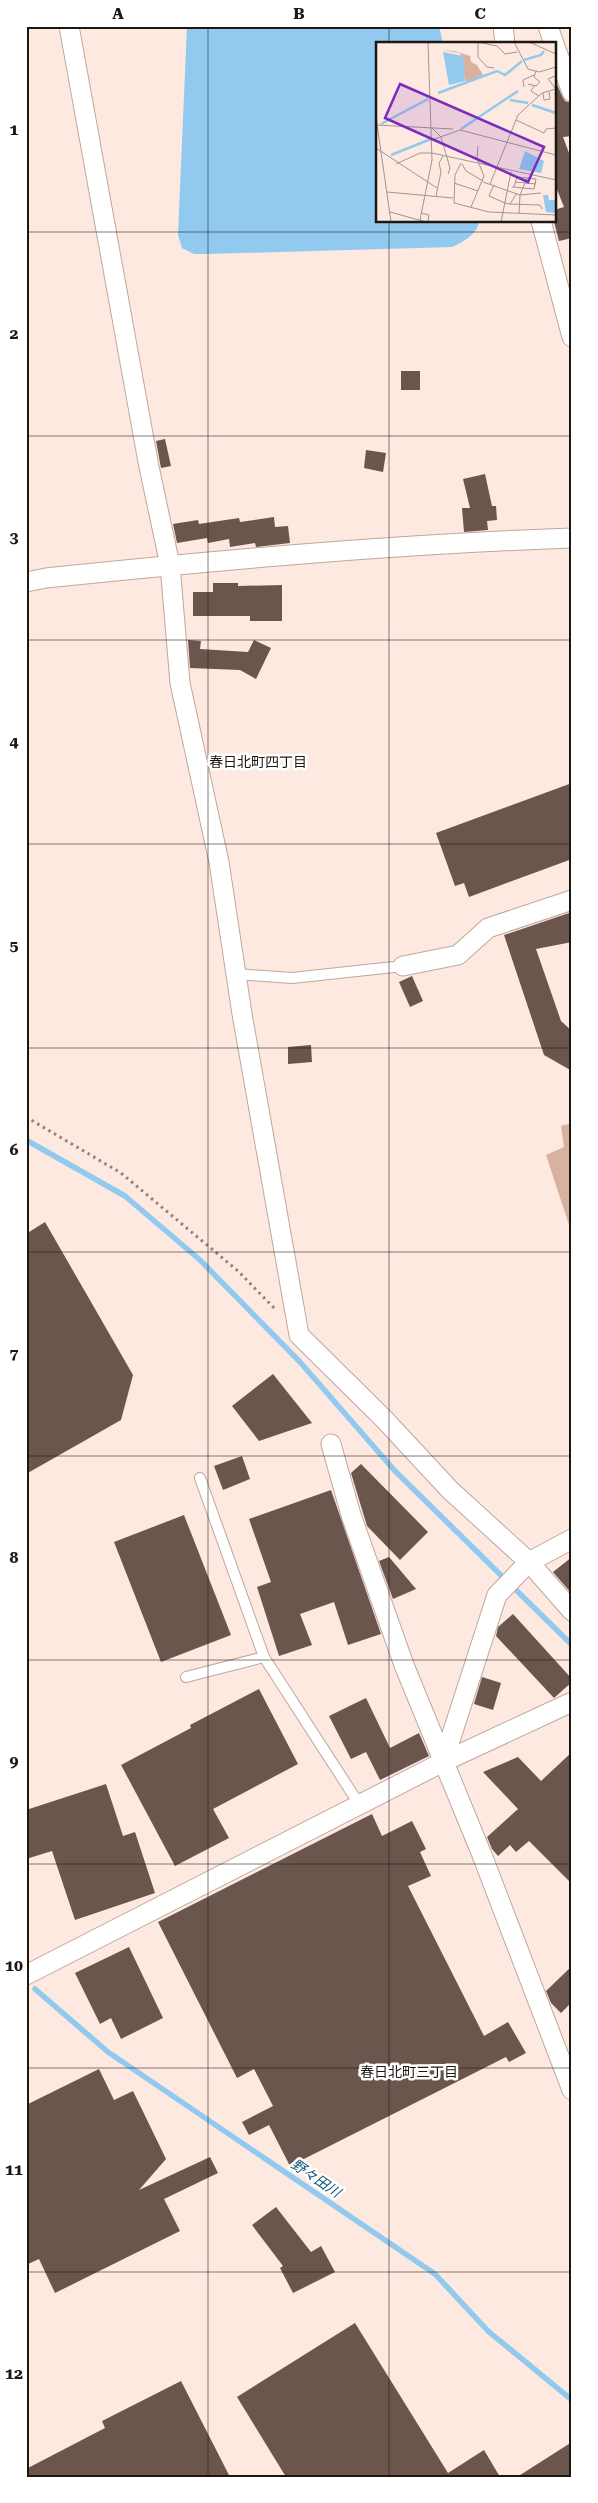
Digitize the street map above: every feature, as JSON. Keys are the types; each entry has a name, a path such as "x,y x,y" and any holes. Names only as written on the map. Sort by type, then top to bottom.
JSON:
{"street":[{"path":"69,26 149,467 170,565 180,683 219,862 236,974 299,1335 384,1419 450,1490 572,1611"},
{"path":"503,26 505,42"},
{"path":"548,26 559,47 572,92"},
{"path":"541,222 571,326"},
{"path":"26,582 46,578 170,565 463,542 572,538"},
{"path":"403,966 458,955 488,928 572,900"},
{"path":"331,1444 351,1515 404,1665 482,1855 572,2090"},
{"path":"443,1762 497,1595 526,1565 572,1539"},
{"path":"26,1975 443,1762 572,1702"}],"lane":[{"path":"236,974 292,978 403,966"},
{"path":"200,1478 264,1656 359,1804"},
{"path":"186,1677 264,1656"}],"path":[{"path":"26,1117 120,1174 238,1271 279,1314"}],"shaded area":[{"path":"572,1123 572,1234 546,1155 564,1147 561,1126"}],"water":[{"path":"187,26 439,26 443,42 376,42 376,222 479,222 473,234 452,247 206,254 194,254 182,248 178,235"}],"building":[{"path":"556,82 565,101 572,103 572,136 563,137 572,161 572,238 559,241 554,222 556,222 556,209 564,207 556,187"},
{"path":"401,371 420,371 420,390 401,390"},
{"path":"165,439 171,466 161,468 156,441"},
{"path":"366,450 386,453 383,472 364,468"},
{"path":"485,474 492,506 496,506 497,520 487,521 488,530 464,532 462,508 470,508 463,479"},
{"path":"274,517 275,527 288,526 290,543 256,547 255,543 230,547 229,539 208,543 207,538 177,543 173,524 198,520 199,524 239,518 240,522"},
{"path":"213,583 238,583 238,586 282,585 282,621 250,621 250,616 193,616 193,592 213,592"},
{"path":"188,640 201,641 200,649 248,652 254,640 271,648 256,679 240,670 190,668"},
{"path":"572,783 572,859 469,897 464,883 455,886 436,833"},
{"path":"572,912 572,942 536,949 561,1021 572,1031 572,1071 544,1055 504,935"},
{"path":"412,976 423,1001 410,1007 399,982"},
{"path":"311,1045 312,1062 288,1064 288,1047"},
{"path":"45,1222 133,1375 121,1420 26,1474 26,1234"},
{"path":"273,1374 312,1423 259,1441 232,1406"},
{"path":"242,1456 250,1479 223,1490 214,1466"},
{"path":"361,1464 428,1532 400,1560 367,1526 351,1473"},
{"path":"331,1490 381,1634 348,1645 334,1602 300,1614 312,1645 279,1656 257,1587 271,1582 249,1519"},
{"path":"184,1515 231,1635 161,1662 114,1542"},
{"path":"389,1557 416,1589 393,1599 379,1561"},
{"path":"572,1557 572,1594 553,1572"},
{"path":"513,1614 572,1679 572,1682 554,1698 496,1636 498,1627"},
{"path":"482,1677 501,1683 493,1710 474,1704"},
{"path":"259,1689 298,1764 213,1809 229,1838 175,1866 121,1765 191,1728 190,1725"},
{"path":"366,1698 390,1748 419,1733 429,1756 380,1780 366,1752 351,1759 329,1716"},
{"path":"572,1752 572,1884 529,1841 516,1852 510,1845 498,1856 492,1849 487,1837 518,1809 483,1772 518,1757 541,1781"},
{"path":"106,1784 123,1836 135,1832 155,1893 75,1920 52,1851 26,1859 26,1810"},
{"path":"372,1814 382,1836 412,1821 426,1849 420,1852 431,1876 408,1886 484,2036 508,2022 526,2053 509,2062 506,2057 290,2166 269,2125 249,2135 242,2122 273,2106 254,2069 237,2078 158,1922"},
{"path":"129,1947 163,2018 121,2039 111,2018 100,2024 75,1973"},
{"path":"572,1966 572,2002 561,2013 551,2003 546,1991"},
{"path":"99,2069 114,2100 133,2091 166,2159 139,2190 210,2157 218,2173 164,2199 180,2231 55,2293 39,2259 26,2265 26,2105"},
{"path":"276,2207 311,2252 321,2246 335,2272 293,2293 280,2268 283,2266 252,2225"},
{"path":"355,2323 448,2473 484,2450 500,2477 286,2477 237,2397"},
{"path":"181,2381 230,2477 26,2477 26,2469 105,2428 102,2421"},
{"path":"572,2442 572,2477 517,2477"}],"waterway":[{"path":"26,1140 125,1196 200,1260 300,1362 395,1471 572,1645"},
{"name":"野々田川","path":"35,1989 108,2052 435,2274 488,2331 572,2400"}],"district":[{"name":"春日北町四丁目","path":"258,762"},
{"name":"春日北町三丁目","path":"409,2072"}]}
